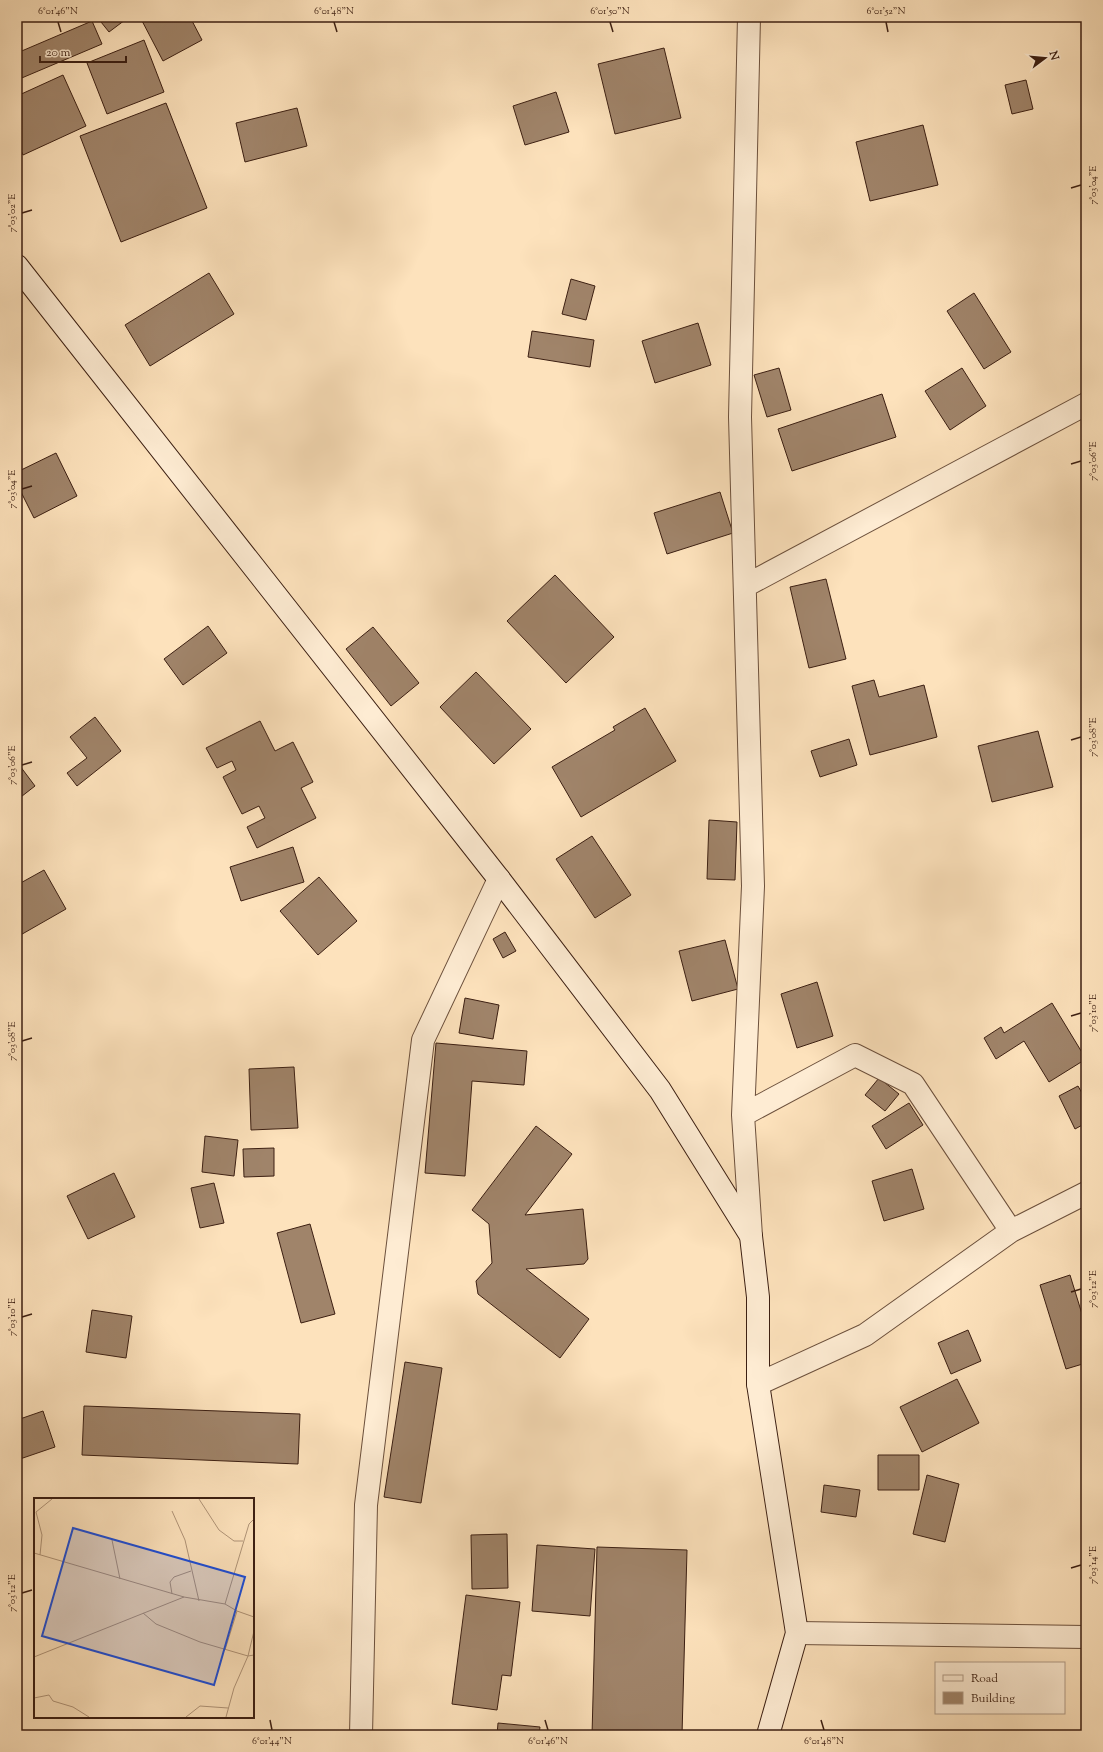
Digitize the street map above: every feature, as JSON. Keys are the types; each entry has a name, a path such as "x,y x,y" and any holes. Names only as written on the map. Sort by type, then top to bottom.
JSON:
{"street":[{"path":"749,17 740,417 753,886 743,1115 751,1236 758,1297 758,1384 797,1633 768,1735"},
{"path":"17,266 499,879 660,1090 751,1236"},
{"path":"744,586 1086,404"},
{"path":"361,1735 366,1505 423,1040 499,879"},
{"path":"743,1115 855,1054 913,1084 1011,1231"},
{"path":"758,1384 866,1335 1011,1231 1086,1193"},
{"path":"797,1633 1086,1637"}],"building":[{"path":"97,17 129,17 109,32"},
{"path":"140,17 190,17 202,40 163,61"},
{"path":"92,21 102,44 17,80 17,53"},
{"path":"144,40 164,92 107,114 87,63"},
{"path":"664,48 681,118 615,134 598,64"},
{"path":"63,75 86,126 23,155 17,141 17,96"},
{"path":"1026,80 1033,109 1012,114 1005,85"},
{"path":"556,92 569,132 525,145 513,106"},
{"path":"166,103 207,208 121,242 80,136"},
{"path":"297,108 307,146 245,162 236,123"},
{"path":"923,125 938,185 870,201 856,142"},
{"path":"209,273 234,314 150,366 125,325"},
{"path":"571,279 595,286 586,320 562,314"},
{"path":"974,293 1011,352 984,369 947,311"},
{"path":"698,323 711,365 655,383 642,341"},
{"path":"532,331 594,340 590,367 528,357"},
{"path":"779,368 791,410 767,417 754,375"},
{"path":"962,368 986,406 950,430 925,391"},
{"path":"882,394 896,437 792,471 778,429"},
{"path":"56,453 77,496 34,518 17,484 17,472"},
{"path":"720,492 733,533 667,554 654,513"},
{"path":"555,575 614,637 566,683 507,621"},
{"path":"826,579 846,659 809,668 790,587"},
{"path":"208,626 227,653 183,685 164,659"},
{"path":"373,627 419,683 391,706 346,649"},
{"path":"476,672 531,729 494,764 440,707"},
{"path":"874,680 879,697 924,685 937,737 870,755 852,686"},
{"path":"645,708 676,761 581,817 552,767 615,730 613,727"},
{"path":"95,717 121,751 77,786 67,773 87,758 70,737"},
{"path":"260,721 275,751 293,742 313,782 301,788 316,818 257,848 247,827 265,818 259,806 242,814 223,777 236,770 232,761 217,768 206,748"},
{"path":"1038,731 1053,787 992,802 978,746"},
{"path":"849,739 857,765 820,777 811,751"},
{"path":"17,762 35,786 17,800"},
{"path":"709,820 737,822 735,880 707,879"},
{"path":"592,836 631,895 595,918 556,859"},
{"path":"293,847 304,882 241,901 230,867"},
{"path":"44,870 66,909 17,937 17,885"},
{"path":"319,877 357,921 318,955 280,911"},
{"path":"505,932 516,951 503,958 493,939"},
{"path":"725,940 738,989 692,1001 679,951"},
{"path":"817,982 833,1036 797,1048 781,994"},
{"path":"465,998 499,1005 493,1039 459,1033"},
{"path":"1052,1003 1086,1059 1049,1082 1024,1041 996,1059 984,1038 1001,1027 1004,1033"},
{"path":"436,1043 527,1051 524,1085 472,1081 465,1176 425,1173"},
{"path":"294,1067 298,1128 251,1130 249,1069"},
{"path":"879,1078 899,1094 885,1111 865,1095"},
{"path":"1078,1086 1086,1100 1086,1123 1075,1129 1059,1096"},
{"path":"909,1103 923,1125 886,1149 872,1126"},
{"path":"536,1126 572,1154 525,1215 583,1209 588,1259 584,1264 526,1269 589,1319 560,1358 478,1294 476,1281 492,1263 489,1224 472,1210"},
{"path":"205,1136 238,1140 234,1176 202,1172"},
{"path":"274,1148 274,1176 244,1177 243,1149"},
{"path":"912,1169 924,1209 884,1221 872,1181"},
{"path":"114,1173 135,1217 88,1239 67,1196"},
{"path":"214,1183 224,1223 200,1228 191,1188"},
{"path":"310,1224 335,1314 301,1323 277,1233"},
{"path":"1070,1275 1086,1327 1086,1363 1066,1369 1040,1285"},
{"path":"92,1310 132,1316 126,1358 86,1352"},
{"path":"968,1330 981,1361 951,1374 938,1343"},
{"path":"405,1362 442,1368 421,1503 384,1497"},
{"path":"957,1379 979,1423 922,1452 900,1407"},
{"path":"84,1406 300,1414 298,1464 82,1455"},
{"path":"43,1411 55,1447 17,1460 17,1420"},
{"path":"878,1455 919,1455 919,1490 878,1490"},
{"path":"927,1475 959,1484 945,1542 913,1534"},
{"path":"824,1485 860,1490 856,1517 821,1512"},
{"path":"507,1534 508,1588 472,1589 471,1535"},
{"path":"537,1545 595,1549 590,1616 532,1611"},
{"path":"597,1547 687,1550 682,1735 592,1735"},
{"path":"466,1595 520,1602 511,1676 502,1675 497,1710 452,1704"},
{"path":"498,1723 540,1727 539,1735 497,1735"}]}
